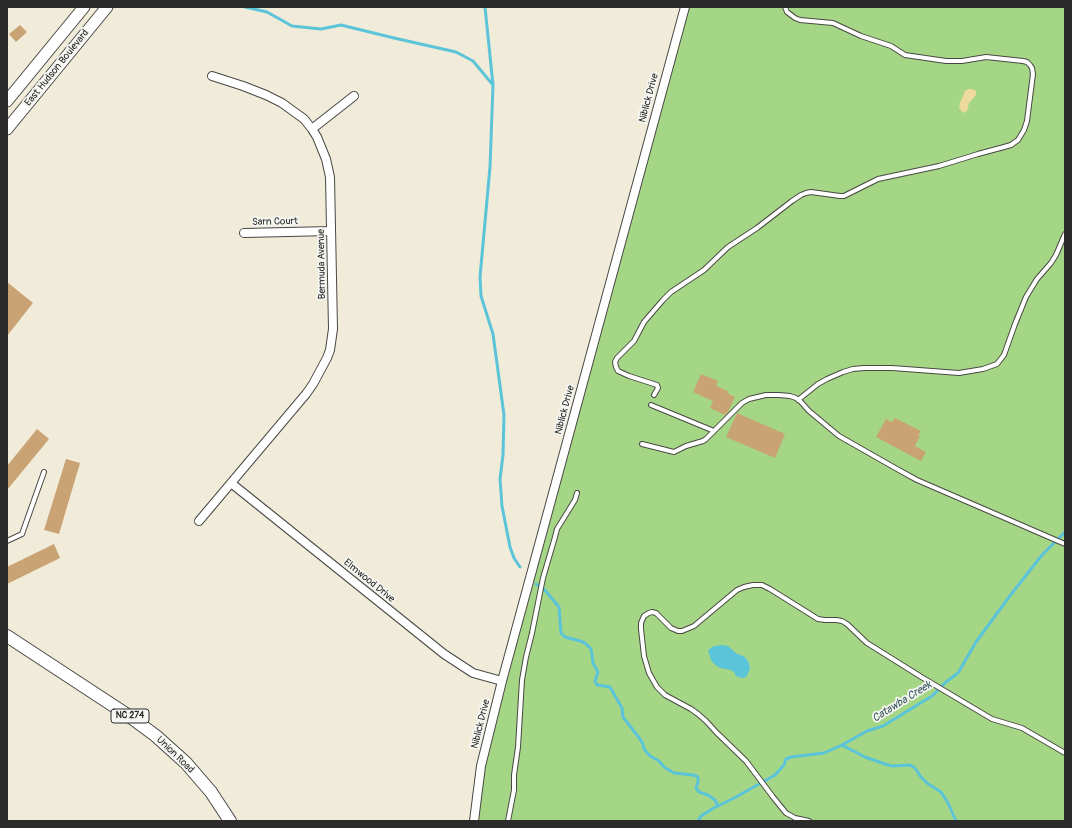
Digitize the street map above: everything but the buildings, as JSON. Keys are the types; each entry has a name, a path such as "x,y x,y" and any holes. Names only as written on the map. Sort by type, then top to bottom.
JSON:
{"main road":[{"name":"East Hudson Boulevard","path":"7,101 84,7"},
{"name":"East Hudson Boulevard","path":"7,129 107,7"},
{"name":"Union Road","path":"7,636 129,716 156,736 186,763 211,792 230,821"}],"street":[{"name":"Niblick Drive","path":"474,821 481,766 502,681 685,7"},
{"name":"Bermuda Avenue","path":"200,521 306,394 327,358 330,350 333,329 331,197 328,168 323,151 312,129 304,119 282,103 243,86 212,76"},
{"path":"312,129 354,96"},
{"name":"Sarn Court","path":"244,233 331,231"},
{"name":"Elmwood Drive","path":"231,483 444,654 473,673 502,681"}],"lane":[{"path":"654,395 658,388 657,385 618,371 615,362 617,358 634,341 644,322 671,292 704,270 728,247 757,228 792,201 806,193 811,192 844,196 878,179 939,166 1010,145 1018,140 1024,130 1027,121 1033,74 1032,68 1026,62 986,58 946,61 905,55 890,46 861,36 833,23 800,20 787,12 785,7"},
{"path":"798,400 818,384 853,369 892,368 960,373 983,369 997,364 1004,355 1026,297 1038,279 1052,263 1065,234"},
{"path":"642,444 674,452 702,441 714,431 742,402 766,395 779,394 794,397 839,436 917,480 1065,544"},
{"path":"651,405 714,431"},
{"path":"7,541 22,534 44,472"},
{"path":"508,821 514,790 522,680 526,657 543,578 557,529 572,507 577,493"},
{"path":"809,821 790,816 786,813 746,761 698,714 665,695 657,687 649,673 646,663 641,623 644,616 652,612 656,613 670,628 682,631 694,626 737,590 754,585 762,585 818,619 842,621 867,643 923,678 996,720 1022,728 1065,753"}],"green space":[{"path":"688,7 1065,7 1065,821 477,821 484,766"}],"sand":[{"path":"968,89 976,91 976,95 969,103 967,111 963,113 959,108 960,103 965,91"}],"water":[{"path":"714,646 728,646 737,654 746,658 750,668 747,676 741,678 736,676 731,670 720,668 714,664 708,650"}],"waterway":[{"path":"245,7 267,12 292,26 321,29 341,25 456,52 473,61 493,85"},
{"path":"485,7 493,85 490,167 480,277 481,296 493,334 504,415 503,455 500,479 502,506 510,547 514,558 520,567"},
{"name":"Catawba Creek","path":"698,821 701,816 712,809 775,775 784,765 786,759 824,753 867,731 883,726 932,696 946,682 958,673 976,642 1009,597 1042,555 1065,532"},
{"path":"536,584 544,589 559,607 561,633 565,637 585,643 591,649 593,663 598,672 595,681 597,685 610,687 622,708 623,717 640,739 644,749 650,756 674,773 698,777 696,788 699,792 708,795 715,800 718,806"},
{"path":"842,745 865,757 885,764 892,766 910,765 915,768 927,783 941,792 956,821"}]}
